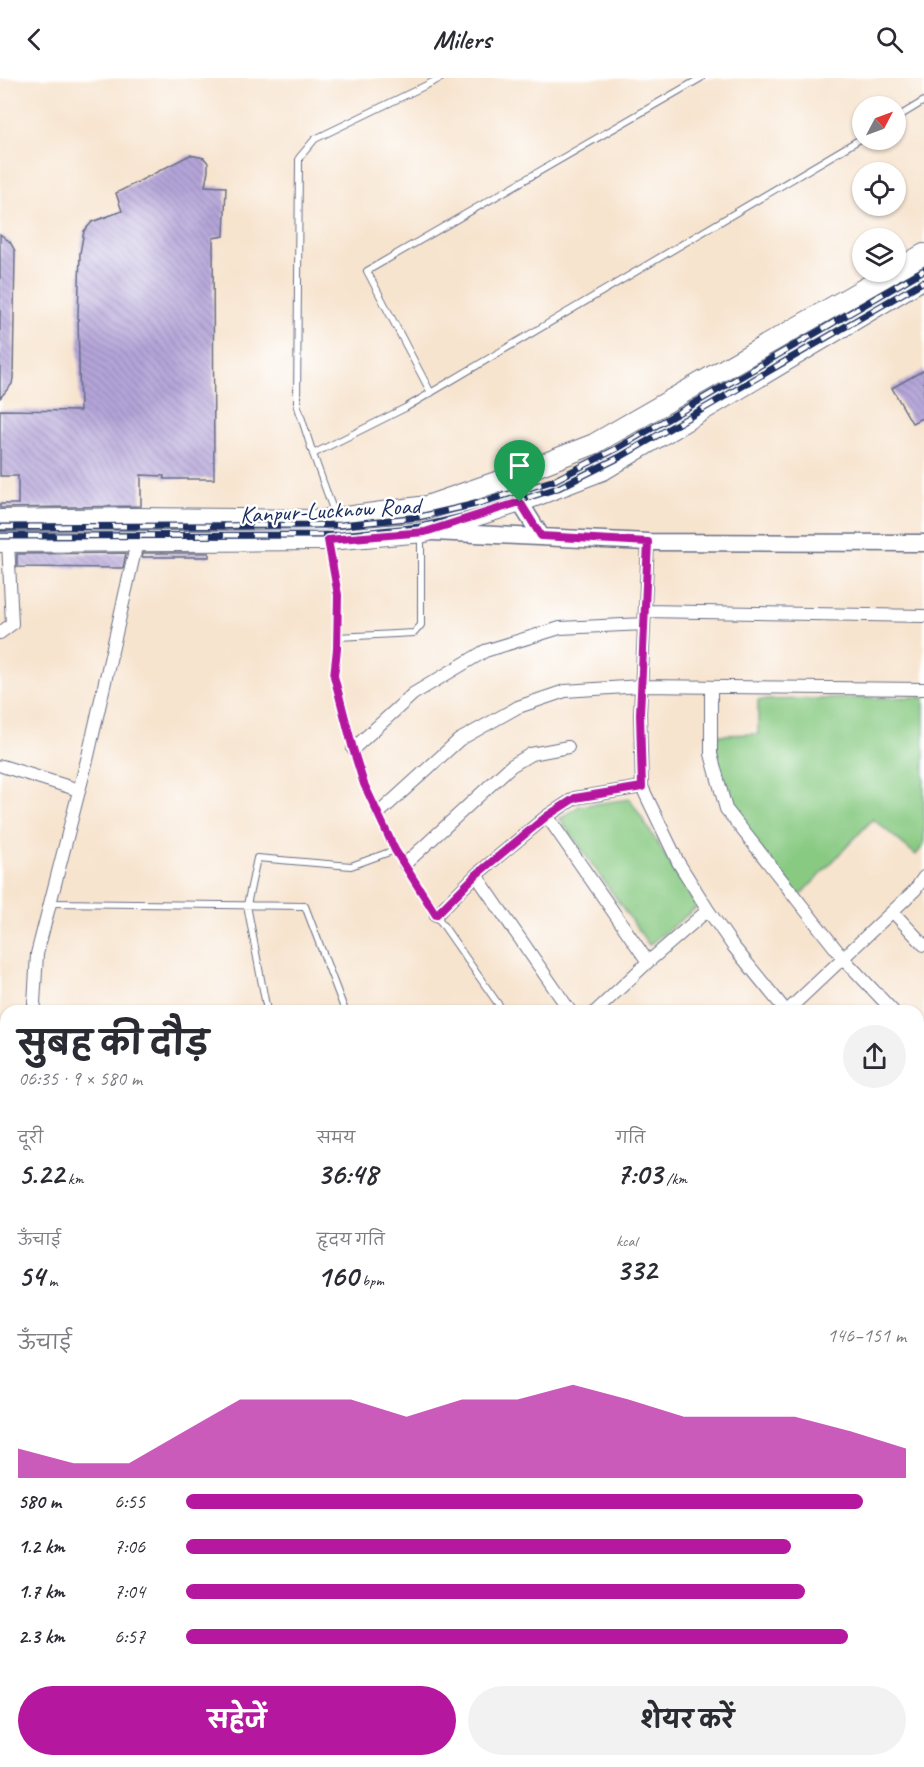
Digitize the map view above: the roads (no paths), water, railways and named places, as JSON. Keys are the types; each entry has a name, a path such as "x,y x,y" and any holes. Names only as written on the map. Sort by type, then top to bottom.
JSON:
{"main road":[{"name":"Kanpur-Lucknow Road","path":"906,264 924,254"},
{"name":"Kanpur-Lucknow Road","path":"4,542 328,540 423,532 520,502 603,470 924,278"},
{"name":"Kanpur-Lucknow Road","path":"0,520 136,518 323,520 427,506 505,479 594,444 875,282"},
{"path":"505,479 541,536"},
{"path":"423,532 648,542 924,543"}],"street":[{"path":"0,633 12,624 4,542"},
{"path":"34,1005 37,954 79,790 137,542"},
{"path":"648,542 640,714 642,787 678,862 708,910 733,946 781,1005"},
{"path":"645,611 924,616"},
{"path":"353,749 413,694 485,651 560,628 644,624"},
{"path":"379,813 459,740 518,706 565,691 641,686 924,689"},
{"path":"711,687 711,754 726,809 843,958 886,1005"},
{"path":"405,864 511,766 531,754 568,747"},
{"path":"2,766 79,790"},
{"path":"436,915 477,874 547,816 575,798 642,787"},
{"path":"547,816 648,962"},
{"path":"477,874 566,1005"},
{"path":"792,1005 893,912 915,890 924,877"},
{"path":"602,1005 708,910"},
{"path":"893,912 924,945"}],"lane":[{"path":"336,518 297,404 299,158 315,139 441,78"},
{"path":"431,393 367,271 701,78"},
{"path":"906,112 924,101"},
{"path":"313,454 405,408 852,144"},
{"path":"338,637 414,633 421,625 423,532"},
{"path":"328,540 338,595 338,637 334,676 364,784 395,850 436,915 499,1005"},
{"path":"266,1005 247,906 257,858 351,866 395,850"},
{"path":"50,903 305,906 343,1005"}],"railway":[{"path":"0,527 341,525 419,517 476,504 555,480 616,449 924,270"},
{"path":"0,536 341,535 420,527 479,513 558,488 620,457 924,281"}]}
